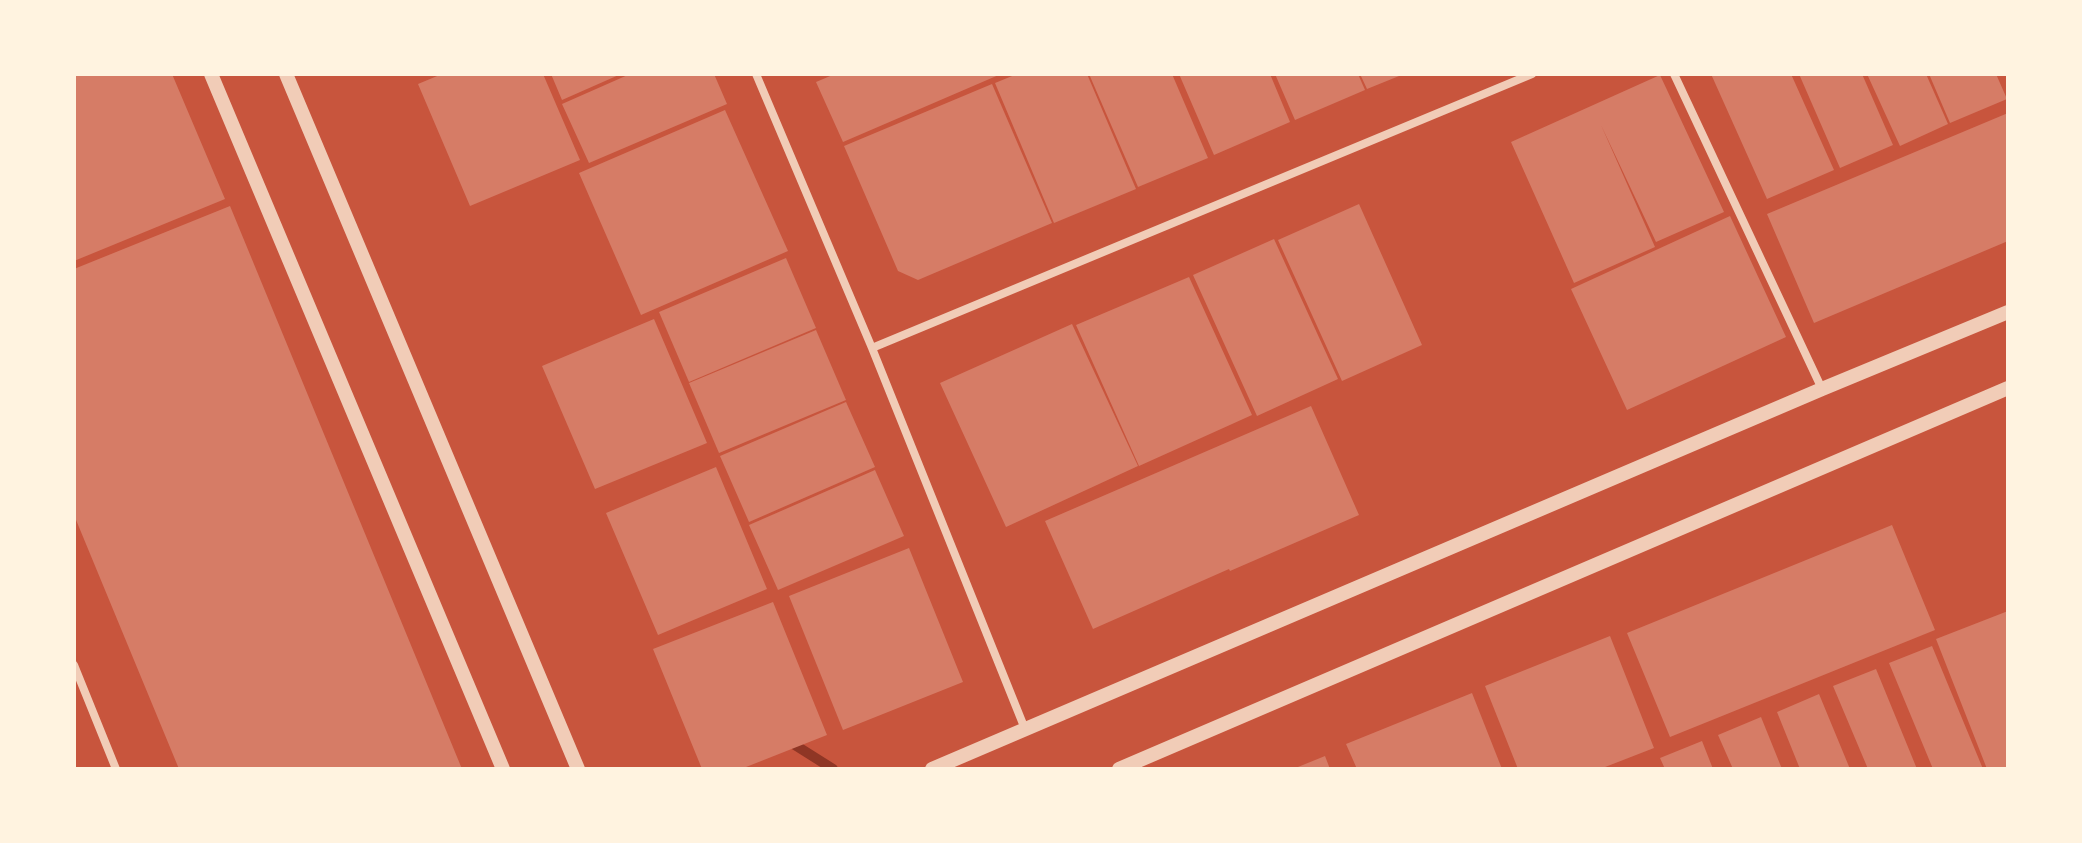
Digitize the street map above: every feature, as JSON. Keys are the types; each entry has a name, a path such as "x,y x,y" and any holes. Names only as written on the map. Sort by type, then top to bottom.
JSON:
{"street":[{"path":"211,74 503,769"},
{"path":"286,74 578,769"},
{"path":"756,74 872,348 1025,729"},
{"path":"872,348 1532,74"},
{"path":"1674,74 1822,389"},
{"path":"932,769 2008,312"},
{"path":"1119,769 2008,388"},
{"path":"74,665 116,769"}],"building":[{"path":"74,74 172,74 225,199 74,261"},
{"path":"442,74 543,74 580,160 470,206 418,84"},
{"path":"551,74 621,74 562,100"},
{"path":"630,74 714,74 727,104 589,163 562,104"},
{"path":"835,74 1001,74 843,142 816,82"},
{"path":"1017,74 1087,74 1136,189 1054,223 995,83"},
{"path":"1089,74 1172,74 1208,158 1138,187"},
{"path":"1179,74 1270,74 1290,122 1214,155"},
{"path":"1275,74 1358,74 1365,90 1295,120"},
{"path":"1360,74 1404,74 1367,89"},
{"path":"1711,74 1791,74 1834,170 1767,199"},
{"path":"1799,74 1862,74 1893,145 1840,168"},
{"path":"1867,74 1926,74 1948,124 1900,146"},
{"path":"1929,74 1996,74 2007,99 1950,123"},
{"path":"1660,75 1724,212 1656,242 1601,125 1655,247 1574,283 1511,142"},
{"path":"992,84 1052,223 918,280 898,271 844,146"},
{"path":"725,110 788,251 641,315 579,173"},
{"path":"2008,113 2008,241 1814,323 1767,214"},
{"path":"1359,204 1422,345 1342,381 1278,240"},
{"path":"230,206 462,769 179,769 74,515 74,269"},
{"path":"1730,216 1786,337 1627,410 1571,289"},
{"path":"1274,239 1338,379 1257,416 1193,275"},
{"path":"786,258 816,328 689,382 659,312"},
{"path":"1189,277 1252,415 1139,466 1076,325"},
{"path":"654,319 707,443 595,489 542,366"},
{"path":"1072,324 1138,466 1006,527 940,383"},
{"path":"816,330 846,400 719,453 689,383"},
{"path":"846,402 875,467 749,522 720,456"},
{"path":"1311,406 1359,515 1093,629 1045,521"},
{"path":"716,467 767,589 658,635 606,513"},
{"path":"875,470 904,536 778,590 749,525"},
{"path":"1892,525 1935,630 1670,737 1627,633"},
{"path":"909,548 963,682 843,730 789,596"},
{"path":"773,602 827,735 741,769 702,769 653,649"},
{"path":"2008,611 2008,768 1987,769 1936,639"},
{"path":"1610,636 1654,748 1600,769 1518,769 1485,686"},
{"path":"1932,646 1983,769 1933,769 1889,663"},
{"path":"1876,669 1917,769 1868,769 1833,686"},
{"path":"1472,693 1502,769 1357,769 1346,744"},
{"path":"1819,694 1850,769 1800,769 1777,712"},
{"path":"1761,717 1782,769 1733,769 1718,735"},
{"path":"1702,741 1713,769 1665,769 1660,758"},
{"path":"1325,756 1330,769 1293,769"}],"waterway":[{"path":"787,740 833,769"}]}
